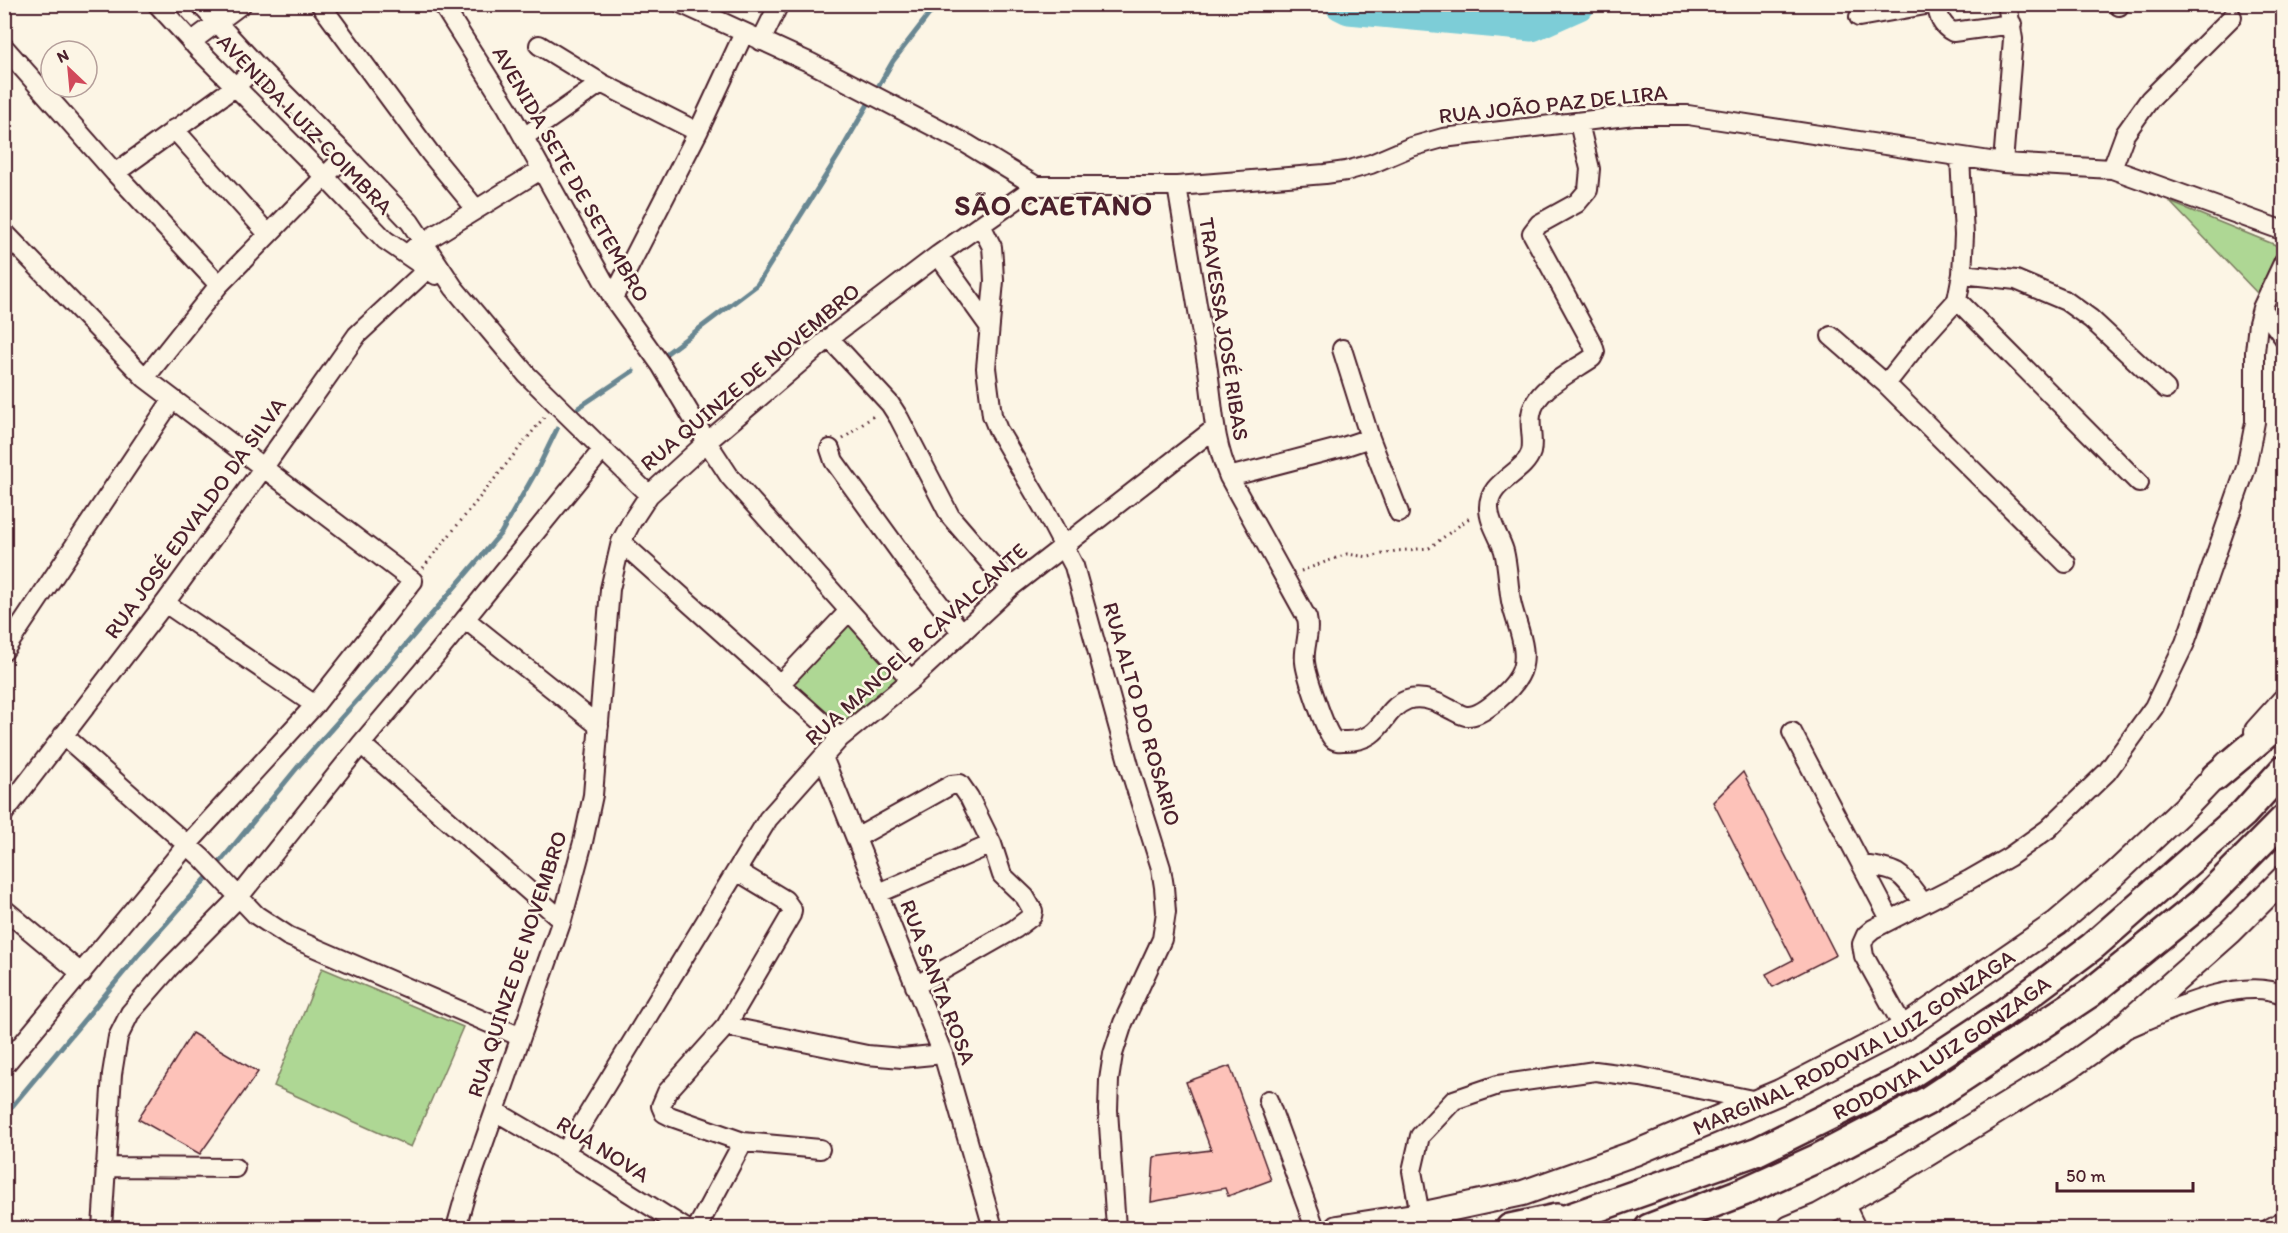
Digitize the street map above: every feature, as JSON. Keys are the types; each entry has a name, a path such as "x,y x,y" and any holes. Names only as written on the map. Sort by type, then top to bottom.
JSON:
{"highway":[{"path":"2215,777 2283,719"},
{"name":"RODOVIA LUIZ GONZAGA","path":"1540,1228 1758,1151 1902,1080 2001,1016 2093,946 2244,813 2283,770"},
{"name":"RODOVIA LUIZ GONZAGA","path":"1649,1228 1743,1192 1820,1157 1927,1101 2089,994 2201,903 2283,819"},
{"path":"1684,1228 1767,1190 1820,1157"},
{"path":"1510,1228 1599,1209"}],"main road":[{"name":"MARGINAL RODOVIA LUIZ GONZAGA","path":"1337,1228 1420,1215 1523,1193 1635,1153 1780,1092 1904,1028 2057,923 2115,874 2215,777 2283,701"},
{"path":"1790,1228 1822,1222 1844,1203 2069,1067 2115,1034 2230,932 2283,878"}],"street":[{"name":"AVENIDA LUIZ COIMBRA","path":"200,4 257,66 410,222 422,241 431,265"},
{"path":"191,42 242,4"},
{"path":"321,4 430,153 476,209"},
{"name":"AVENIDA SETE DE SETEMBRO","path":"442,4 524,137 613,298 661,365 707,442"},
{"path":"682,4 889,103 967,144 1036,186"},
{"path":"761,41 779,4"},
{"path":"1858,17 1931,4"},
{"path":"1936,4 1939,18 1946,28 1953,32 2012,24"},
{"path":"2003,163 2013,39 2007,4"},
{"name":"AVENIDA LUIZ COIMBRA","path":"168,8 191,42 385,240 406,255 431,265"},
{"path":"2112,170 2125,134 2150,99 2232,16"},
{"path":"613,298 698,132 744,33"},
{"path":"539,45 601,83 698,132"},
{"path":"4,47 115,173 219,285"},
{"path":"115,173 236,86 257,66"},
{"path":"524,137 601,83"},
{"name":"RUA JOÃO PAZ DE LIRA","path":"1036,186 1177,186 1346,171 1443,138 1634,115 1688,115 2003,163 2112,170 2283,231"},
{"path":"1489,506 1500,484 1526,462 1531,451 1531,412 1535,401 1549,388 1592,358 1595,352 1533,239 1532,233 1533,229 1577,203 1588,190 1590,169 1580,123"},
{"path":"174,129 268,234"},
{"path":"145,378 219,285 346,155"},
{"path":"1886,384 1957,300 1962,274 1964,235 1960,157"},
{"path":"406,255 422,241 542,169"},
{"name":"RUA QUINZE DE NOVEMBRO","path":"456,1228 465,1196 562,920 583,842 593,795 610,589 621,542 649,495 707,442 829,338 938,255 1036,186"},
{"name":"TRAVESSA JOSÉ RIBAS","path":"1177,186 1208,368 1214,429 1220,454 1229,477 1307,618 1309,636 1305,662 1322,718 1332,739 1357,741 1366,738 1405,701 1416,698 1446,706 1465,716 1473,715 1502,696 1520,675 1524,664 1523,650 1511,600 1503,550 1489,506"},
{"name":"RUA ALTO DO ROSARIO","path":"981,225 992,248 993,260 994,281 986,368 992,415 998,430 1064,545 1081,588 1105,681 1161,868 1164,887 1166,912 1162,939 1123,1023 1113,1054 1109,1080 1108,1110 1116,1228"},
{"path":"4,232 145,378 413,581 315,705 186,846 4,1066"},
{"path":"938,255 989,326"},
{"path":"1904,1028 1864,957 1863,944 1866,935 1890,919 2009,857 2048,829 2107,772 2154,707 2185,644 2246,468 2255,422 2255,352 2262,308 2283,261"},
{"path":"431,265 454,288 527,375 649,495"},
{"name":"RUA JOSÉ EDVALDO DA SILVA","path":"4,813 165,603 357,336 431,265"},
{"path":"1962,274 2016,280 2066,301 2091,319 2166,389"},
{"path":"1957,300 2139,483"},
{"path":"2262,308 2283,338"},
{"path":"1831,336 1886,384 2066,563"},
{"path":"829,338 890,404 950,516 1011,587"},
{"path":"1342,349 1370,438 1399,513"},
{"path":"4,651 172,400"},
{"name":"RUA MANOEL B CAVALCANTE","path":"564,1152 768,819 840,738 911,680 1011,587 1214,429"},
{"name":"TRAVESSA JOSÉ RIBAS","path":"1229,477 1370,438"},
{"path":"707,442 730,477 911,680"},
{"path":"102,1228 112,1074 118,1037 130,1013 361,744 603,449"},
{"path":"831,449 834,461 962,633"},
{"path":"621,542 840,738"},
{"path":"165,603 315,705"},
{"path":"779,685 849,611"},
{"path":"465,619 599,726"},
{"path":"1792,732 1890,919"},
{"path":"63,735 202,858 256,915 288,936 521,1037"},
{"path":"361,744 562,920"},
{"name":"RUA SANTA ROSA","path":"823,757 943,1054 993,1228"},
{"path":"856,838 951,785 960,784 969,797 992,844 1002,875 1030,904 1033,911 1032,916 1015,929 915,987"},
{"path":"879,893 992,844"},
{"path":"1862,865 1884,868 1902,874 1923,903"},
{"path":"736,870 785,900 792,910 726,1026 667,1092 661,1106 664,1113 672,1117 743,1142 820,1149"},
{"path":"4,909 82,974"},
{"path":"2115,1034 2209,996 2257,989 2275,991 2283,995"},
{"path":"726,1026 867,1055 902,1058 943,1054"},
{"path":"1420,1215 1412,1171 1420,1136 1454,1100 1498,1085 1596,1071 1641,1077 1757,1101"},
{"path":"1268,1100 1315,1228"},
{"name":"RUA NOVA","path":"495,1111 685,1228"},
{"path":"697,1228 743,1142"},
{"path":"105,1167 235,1168"},
{"path":"1844,1203 1856,1228"},
{"path":"2270,1228 2283,1220"}],"path":[{"path":"413,581 555,402"},
{"path":"831,449 890,404"},
{"path":"1286,578 1347,554 1369,557 1396,551 1428,548 1489,506"}],"green space":[{"path":"2170,202 2283,248 2258,294"},
{"path":"851,618 905,680 842,734 789,686"},
{"path":"322,968 463,1027 411,1147 274,1086"}],"building":[{"path":"1743,772 1836,955 1773,987 1766,974 1793,960 1713,802"},
{"path":"192,1033 258,1072 200,1154 138,1119"},
{"path":"1230,1066 1271,1180 1228,1196 1225,1188 1151,1202 1154,1157 1211,1150 1186,1082"}],"waterway":[{"path":"667,353 757,285 838,156 893,61 937,4"},
{"path":"1341,4 1349,8 1532,25 1579,4"},
{"path":"578,408 633,371"},
{"path":"4,1116 139,954 212,872 301,763 501,533 557,429"}],"district":[{"name":"SÃO CAETANO","path":"1054,205"}]}
